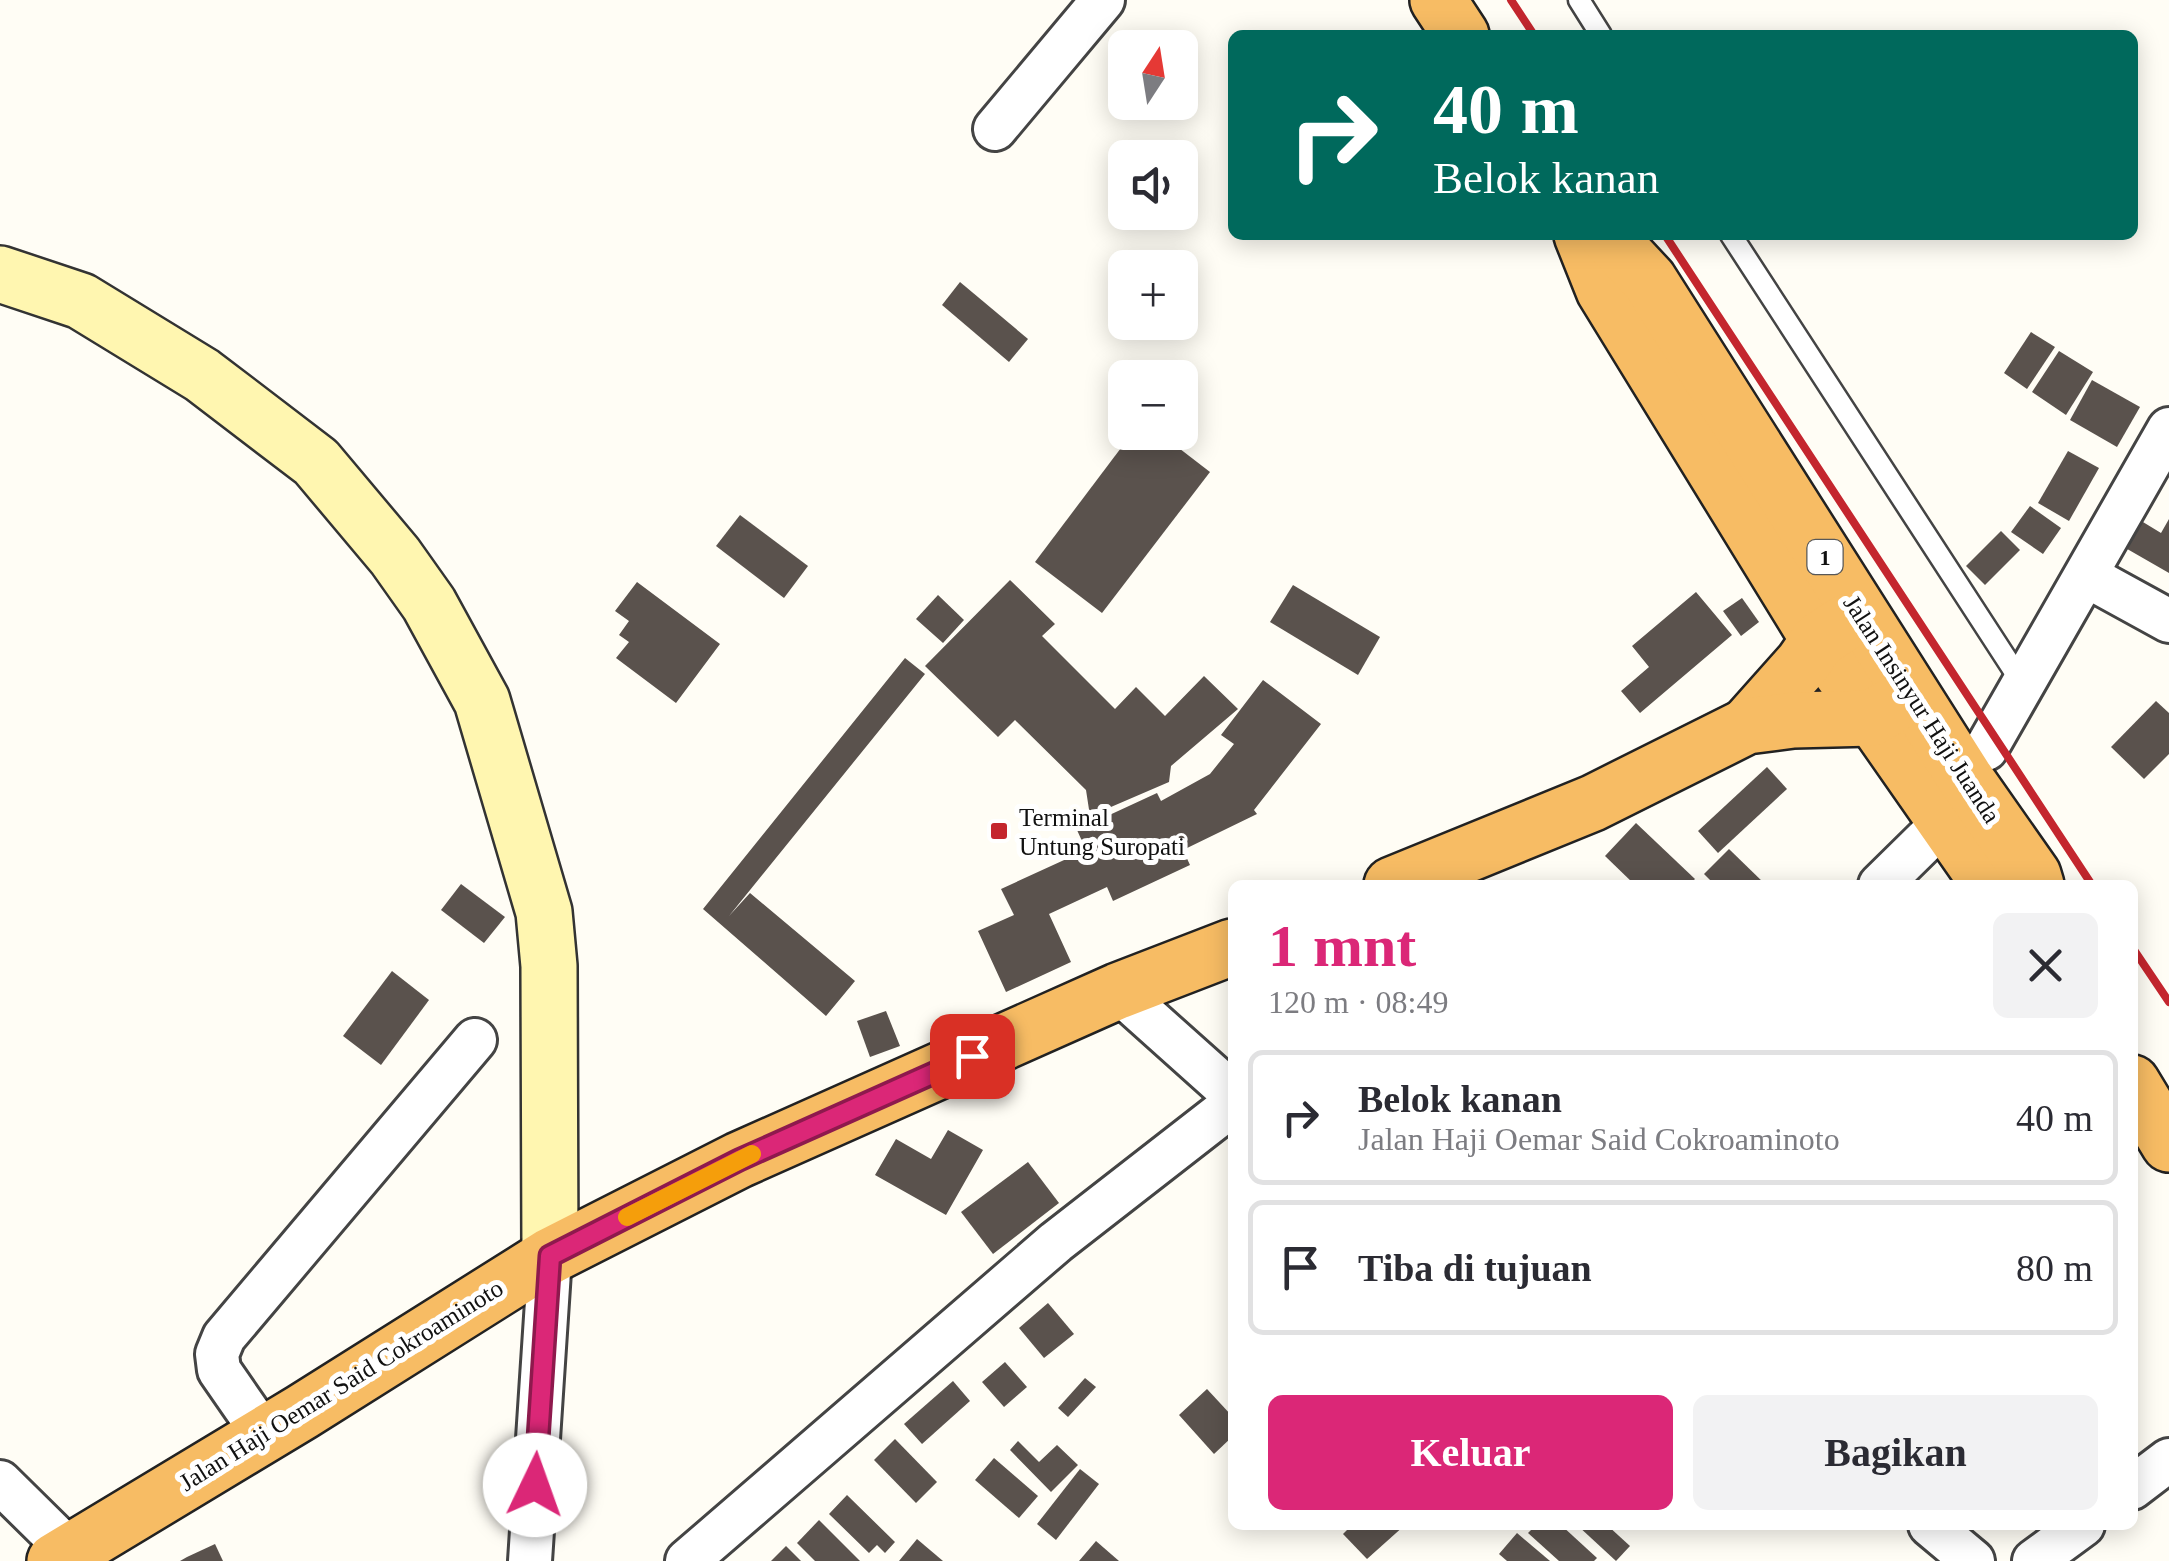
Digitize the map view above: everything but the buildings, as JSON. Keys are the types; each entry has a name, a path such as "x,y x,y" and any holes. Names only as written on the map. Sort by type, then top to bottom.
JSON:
{"highway":[{"path":"1438,0 1458,30"},
{"name":"Jalan Insinyur Haji Juanda","path":"1584,240 1604,290 1891,705 1987,880"},
{"name":"Jalan Insinyur Haji Juanda","path":"1612,240 1649,280 1839,627"},
{"path":"1748,726 1839,627"},
{"path":"1404,880 1593,802 1748,726 1891,705"},
{"name":"Jalan Insinyur Haji Juanda","path":"1891,705 1965,778 2034,880"},
{"name":"Jalan Haji Oemar Said Cokroaminoto","path":"63,1556 550,1256 739,1160 1118,991 1228,948"},
{"path":"2138,1093 2169,1144"}],"main road":[{"path":"0,274 81,302 202,375 316,462 396,556 429,604 482,701 544,912 549,966 550,1256"}],"street":[{"path":"995,129 1103,0"},
{"path":"1986,749 2169,429"},
{"path":"2086,576 2169,621"},
{"path":"1885,880 1940,826"},
{"path":"1118,991 1228,1089"},
{"path":"264,1435 218,1370 216,1354 224,1337 475,1040"},
{"path":"687,1561 1056,1242 1228,1108"},
{"path":"530,1561 550,1256"},
{"path":"2138,1483 2169,1460"},
{"path":"0,1482 63,1556"},
{"path":"1936,1530 1974,1561"},
{"path":"2034,1561 2076,1530"}],"lane":[{"path":"1578,0 1598,30"},
{"path":"1734,240 2024,687"}],"railway":[{"path":"1511,0 1531,30"},
{"path":"1668,240 2089,880"},
{"path":"2138,956 2169,1002"}],"slow traffic":[{"path":"627,1217 752,1154"}],"place":[{"name":"Terminal Untung Suropati","path":"999,831"}],"route":[{"path":"535,1485 550,1256 739,1160 972,1056"}]}
